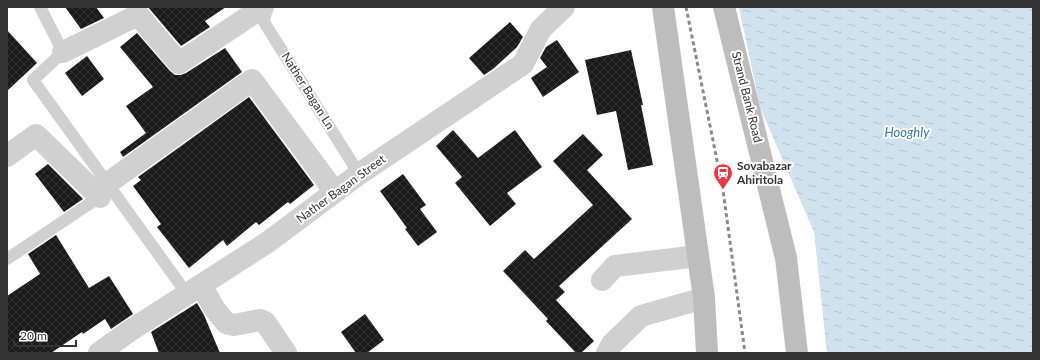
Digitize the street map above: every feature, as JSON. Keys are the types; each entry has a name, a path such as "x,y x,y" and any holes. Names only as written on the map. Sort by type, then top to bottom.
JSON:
{"main road":[{"path":"663,7 704,298 707,353"},
{"name":"Strand Bank Road","path":"724,7 786,258 797,353"}],"street":[{"path":"64,52 138,14 179,63 263,7"},
{"name":"Nather Bagan Street","path":"100,353 131,330 268,242 359,174 524,64 541,29 564,7"},
{"path":"7,156 36,136 107,190 252,80 335,192"},
{"path":"602,280 615,266 698,256"},
{"path":"194,289 214,308 226,323 234,325 260,320 265,322 286,353"},
{"path":"607,353 612,344 641,316 704,298"}],"lane":[{"path":"40,7 64,52 33,80 107,190 194,289"},
{"name":"Nather Bagan Ln","path":"267,7 264,22 359,174"},
{"path":"7,259 107,190"}],"water":[{"name":"Hooghly","path":"739,7 1033,7 1033,353 827,353 814,232 760,107"}],"building":[{"path":"65,7 96,7 104,18 81,29"},
{"path":"148,7 226,7 205,21 210,27 181,46"},
{"path":"510,22 523,37 517,47 493,69 484,75 469,58"},
{"path":"7,30 37,63 7,91"},
{"path":"137,33 175,75 186,73 225,48 242,72 123,157 120,152 146,133 126,106 153,87 120,47"},
{"path":"557,40 579,72 543,97 531,78 547,67 540,58 546,47"},
{"path":"631,50 643,105 641,105 653,165 628,170 616,111 597,115 585,60"},
{"path":"87,56 104,79 82,96 65,73"},
{"path":"249,97 314,185 290,204 288,202 259,225 256,222 227,246 223,240 189,268 157,227 161,224 133,186 141,180 138,177"},
{"path":"453,130 478,158 515,130 542,167 507,193 516,204 490,226 455,183 462,177 436,146"},
{"path":"583,134 603,155 587,170 632,219 559,286 565,292 556,300 594,341 581,353 576,353 546,321 548,319 503,271 525,250 534,259 593,205 553,161"},
{"path":"48,164 83,199 64,212 35,174"},
{"path":"403,174 426,205 420,209 437,232 418,246 380,191"},
{"path":"56,235 89,288 109,276 133,314 111,329 105,319 83,334 82,332 51,353 7,353 7,296 40,274 28,254"},
{"path":"197,303 204,315 220,353 159,353 151,332"},
{"path":"365,314 384,340 367,353 356,353 341,332"}],"railway":[{"path":"686,7 723,190 745,353"}],"place":[{"name":"Sovabazar Ahiritola","path":"723,190"}]}
